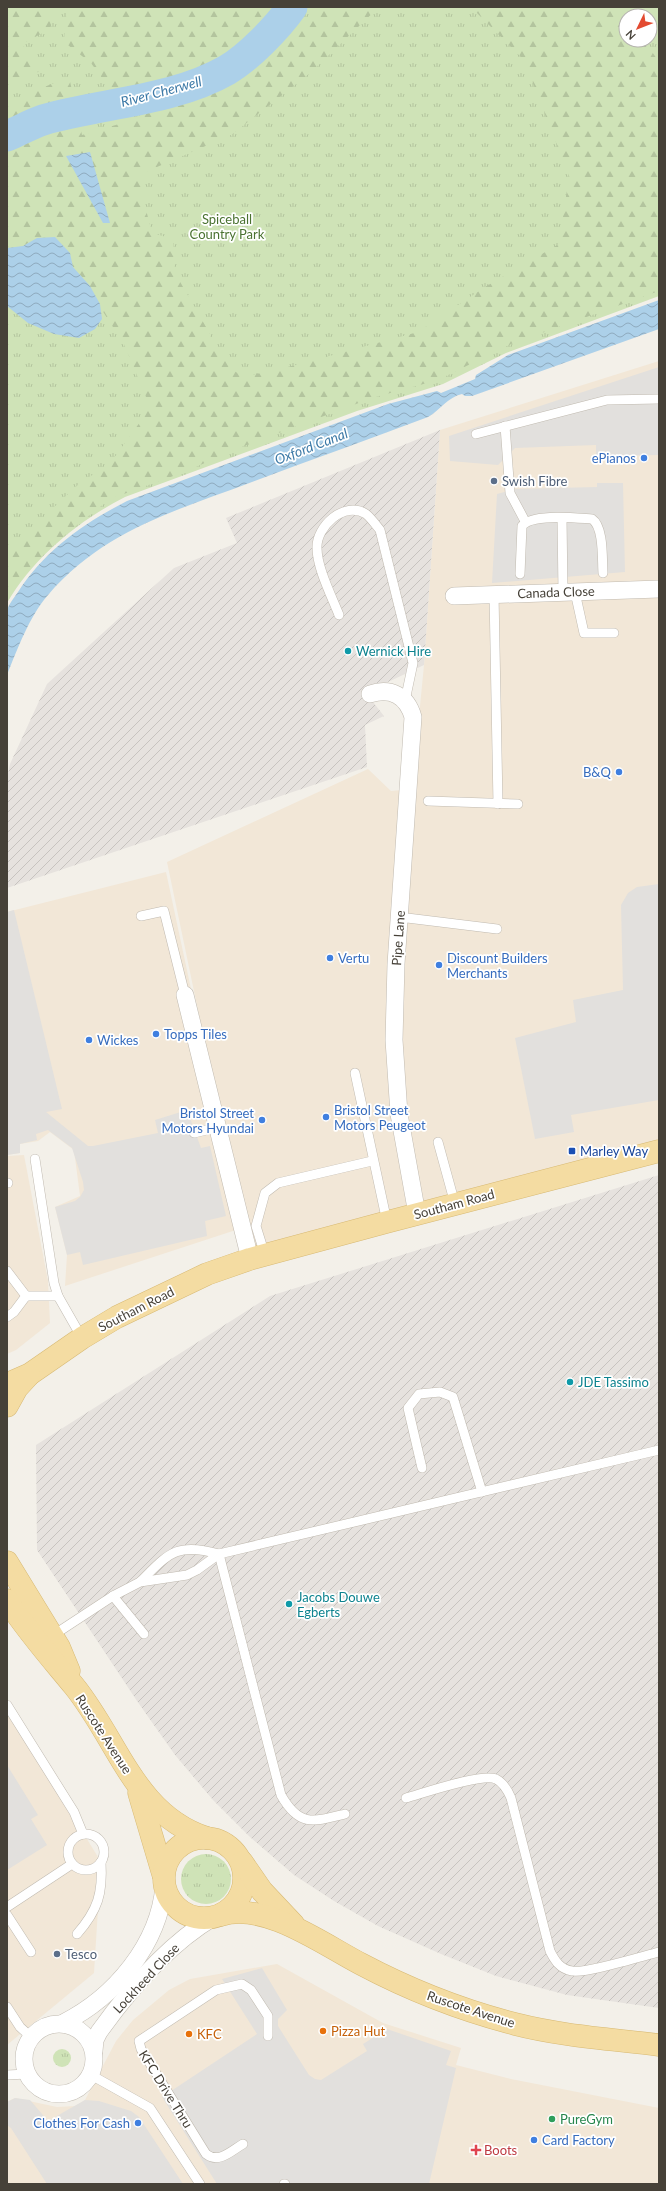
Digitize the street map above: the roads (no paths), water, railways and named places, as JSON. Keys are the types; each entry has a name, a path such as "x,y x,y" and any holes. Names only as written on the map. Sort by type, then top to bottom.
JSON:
{"main road":[{"name":"Southam Road","path":"7,1384 30,1374 82,1338 117,1317 207,1274 257,1257 659,1151"},
{"name":"Southam Road","path":"7,1406 17,1388 30,1374"},
{"name":"Ruscote Avenue","path":"7,1562 59,1647 75,1687"},
{"name":"Ruscote Avenue","path":"7,1600 34,1639 75,1687 134,1780 150,1801 171,1820 183,1828 207,1838"},
{"name":"Ruscote Avenue","path":"134,1780 143,1804 164,1880"},
{"path":"195,1838 207,1838 226,1844 239,1858 244,1870 244,1884 240,1896 232,1907 218,1916 204,1919 182,1913 168,1896 164,1880 167,1862 173,1851 183,1843 195,1838"},
{"name":"Ruscote Avenue","path":"239,1858 262,1891 298,1928"},
{"name":"Ruscote Avenue","path":"218,1916 230,1912 247,1913 298,1928 394,1981 470,2011 516,2024 560,2033 659,2045"}],"street":[{"name":"Canada Close","path":"454,596 659,589"},
{"path":"370,694 380,691 389,691 405,701"},
{"name":"Pipe Lane","path":"405,701 411,710 413,724 394,1002 396,1078 401,1127 417,1214"},
{"path":"185,995 219,1127 257,1257"},
{"name":"Lockheed Close","path":"63,2023 88,2009 136,1959 158,1921 164,1880"},
{"name":"Lockheed Close","path":"94,2051 95,2040 99,2032 141,1982 174,1946 193,1930 218,1916"},
{"path":"63,2023 74,2026 83,2032 90,2041 94,2051 94,2067 91,2075 80,2087 65,2094 54,2094 43,2090 34,2083 27,2074 24,2055 31,2037 40,2029 51,2024 63,2023"}],"lane":[{"path":"476,434 607,400 659,399"},
{"path":"505,426 510,493 526,521"},
{"path":"340,615 321,567 316,550 317,538 323,527 334,517 349,511 365,514 380,530 413,663 405,701"},
{"path":"562,518 569,592 584,633 614,633"},
{"path":"520,574 522,530 526,521 530,519 562,518 592,519 596,521 600,529 603,573"},
{"path":"494,594 498,804"},
{"path":"428,801 518,804"},
{"path":"141,916 164,911 185,995"},
{"path":"399,917 497,928"},
{"path":"355,1073 372,1161 387,1222"},
{"path":"194,1133 219,1127"},
{"path":"438,1142 455,1204"},
{"path":"35,1159 54,1283 58,1296 82,1338"},
{"path":"257,1257 256,1226 265,1193 278,1183 372,1161"},
{"path":"7,1271 26,1296"},
{"path":"26,1296 58,1296"},
{"path":"7,1317 14,1312 26,1296"},
{"path":"422,1468 408,1408 419,1394 440,1392 453,1397 482,1492"},
{"path":"140,1582 187,1575 197,1570 219,1554 659,1450"},
{"path":"52,1636 113,1596 140,1582 163,1558 181,1550 195,1549 219,1554"},
{"path":"219,1554 281,1795 291,1811 309,1821 345,1814"},
{"path":"113,1596 144,1634"},
{"path":"7,1705 74,1812 83,1834"},
{"path":"406,1798 483,1777 497,1780 503,1785 512,1798 550,1951 555,1961 563,1968 578,1972 659,1952"},
{"path":"77,1934 93,1914 98,1903 102,1881 101,1862 104,1850 102,1844 94,1836 83,1834 73,1838 67,1854 72,1864 81,1870 87,1870 92,1869 101,1862"},
{"path":"7,1907 72,1864"},
{"path":"7,1915 31,1952"},
{"name":"KFC Drive Thru","path":"243,2144 219,2158 212,2158 206,2154 139,2046 139,2041 216,1990 242,1984 249,1987 268,2016 268,2036"},
{"path":"7,2007 20,2027 31,2037"},
{"path":"7,2075 27,2074"},
{"path":"91,2075 150,2108 200,2184"}],"water":[{"path":"90,152 110,223 103,223 66,156"},
{"path":"55,237 70,253 73,267 90,286 100,304 102,319 95,329 79,338 54,334 28,323 7,306 7,248 23,246 37,238"},
{"name":"Oxford Canal","path":"659,300 659,329 472,396 465,396 462,394 452,398 428,417 168,513 117,538 93,554 70,573 41,603 35,612 7,675 6,619 11,602 28,577 53,551 66,539 95,519 127,501 388,404 437,391 441,393 475,379 476,375 508,355"}],"waterway":[{"name":"River Cherwell","path":"7,136 43,120 161,95 206,80 227,70 244,58 271,33 292,7"}],"place":[{"name":"ePianos","path":"644,458"},
{"name":"Swish Fibre","path":"494,481"},
{"name":"Wernick Hire","path":"348,651"},
{"name":"B&Q","path":"619,772"},
{"name":"Vertu","path":"330,958"},
{"name":"Discount Builders Merchants","path":"439,965"},
{"name":"Topps Tiles","path":"156,1034"},
{"name":"Wickes","path":"89,1040"},
{"name":"Bristol Street Motors Peugeot","path":"326,1117"},
{"name":"Bristol Street Motors Hyundai","path":"262,1120"},
{"name":"Marley Way","path":"572,1151"},
{"name":"JDE Tassimo","path":"570,1382"},
{"name":"Jacobs Douwe Egberts","path":"289,1604"},
{"name":"Tesco","path":"57,1954"},
{"name":"Pizza Hut","path":"323,2031"},
{"name":"KFC","path":"189,2034"},
{"name":"PureGym","path":"552,2119"},
{"name":"Clothes For Cash","path":"138,2123"},
{"name":"Card Factory","path":"534,2140"},
{"name":"Boots","path":"476,2150"}],"park label":[{"name":"Spiceball Country Park","path":"227,226"}]}
